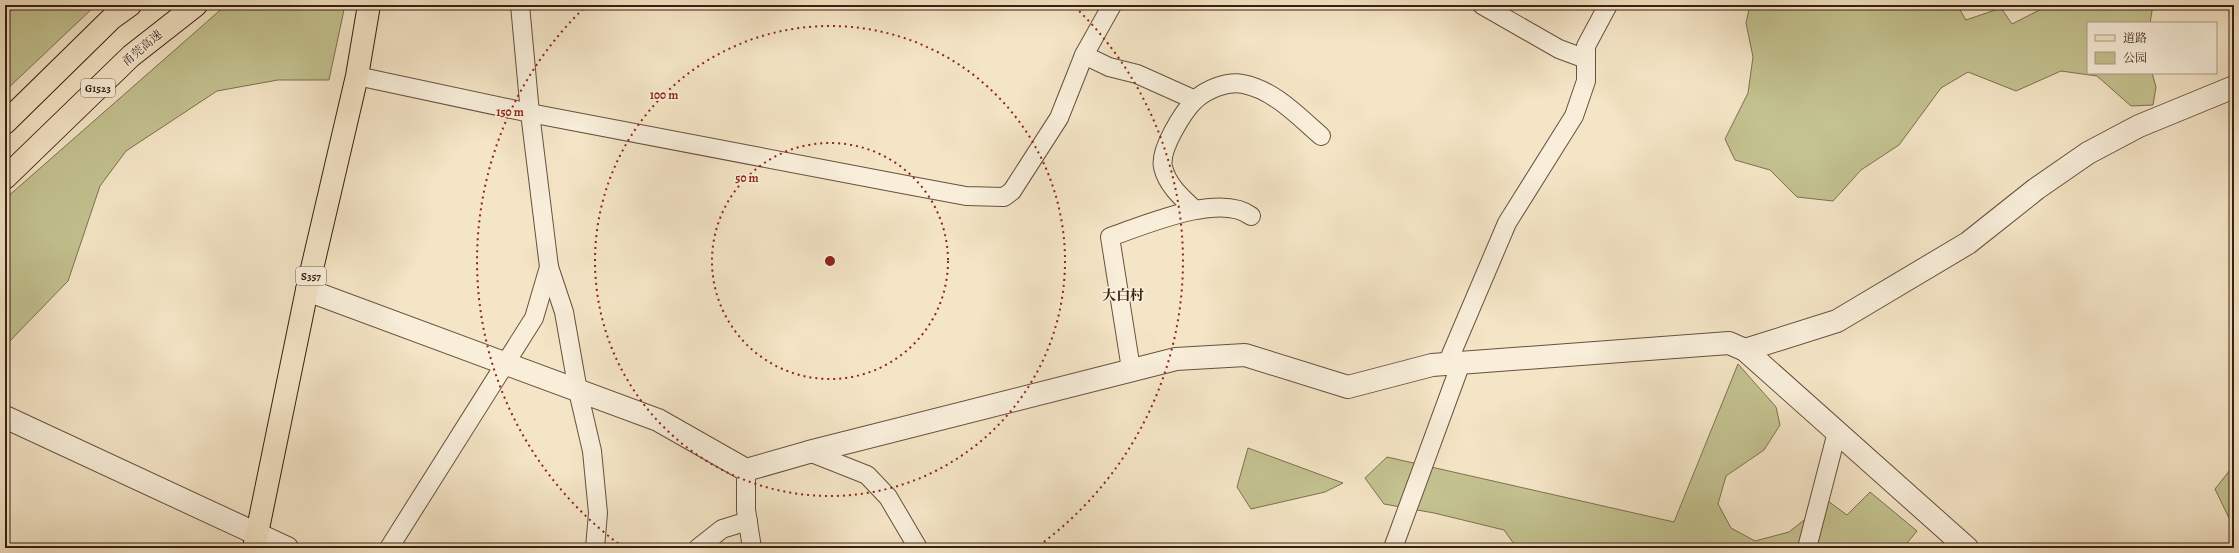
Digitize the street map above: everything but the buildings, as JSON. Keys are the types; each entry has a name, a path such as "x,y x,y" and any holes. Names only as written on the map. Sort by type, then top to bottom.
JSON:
{"main road":[{"path":"5,123 112,18 130,5"},
{"name":"甬莞高速","path":"5,178 131,56 196,5"},
{"name":"S357","path":"255,542 307,290 357,76 369,5"}],"street":[{"path":"520,5 530,113 549,267 564,312 578,391 592,451 598,513 595,548"},
{"path":"357,76 530,113 907,185 966,196 1004,197 1012,191 1059,118 1084,55 1112,5"},
{"path":"1482,5 1559,49 1586,59"},
{"path":"1393,548 1454,363 1507,223 1574,116 1586,81 1586,46 1608,5"},
{"path":"1084,55 1109,67 1137,74 1195,100"},
{"path":"1195,210 1175,192 1163,168 1162,157 1174,128 1195,100 1226,84 1243,84 1269,94 1321,136"},
{"path":"1745,350 1837,321 1968,243 2036,189 2088,153 2139,126 2234,87"},
{"path":"1131,369 1110,237 1195,210 1216,207 1242,209 1251,216"},
{"path":"390,548 534,318 549,267"},
{"path":"307,290 658,420 746,470 809,452 1131,369 1176,359 1245,355 1348,387 1432,366 1454,363 1729,343 1745,350 1968,548"},
{"path":"5,417 255,542 287,548"},
{"path":"1807,548 1837,432"},
{"path":"809,452 867,475 888,497 918,548"},
{"path":"746,470 748,521 752,548"},
{"path":"698,548 722,529 748,521"}],"green space":[{"path":"17,5 96,5 5,91 5,16"},
{"path":"226,5 345,5 329,80 278,80 217,91 126,151 100,186 68,281 5,346 5,199"},
{"path":"1750,5 1796,5 1797,8 1804,5 1957,5 1966,20 2001,8 2012,24 2049,5 2153,5 2150,22 2087,22 2087,74 2152,74 2156,87 2153,105 2131,106 2097,76 2061,71 2016,91 1968,72 1941,88 1899,145 1861,170 1833,201 1797,197 1770,170 1735,160 1725,139 1748,93 1753,57 1746,23"},
{"path":"1738,364 1776,407 1780,425 1764,450 1726,476 1718,504 1731,528 1755,541 1789,532 1828,501 1847,515 1870,492 1917,531 1903,548 1514,548 1514,544 1504,530 1434,513 1384,504 1365,478 1387,457 1674,522"},
{"path":"1248,448 1343,483 1325,492 1251,509 1237,487"},
{"path":"2234,465 2234,515 2229,518 2215,489"}],"district":[{"name":"大白村","path":"1123,295"}]}
